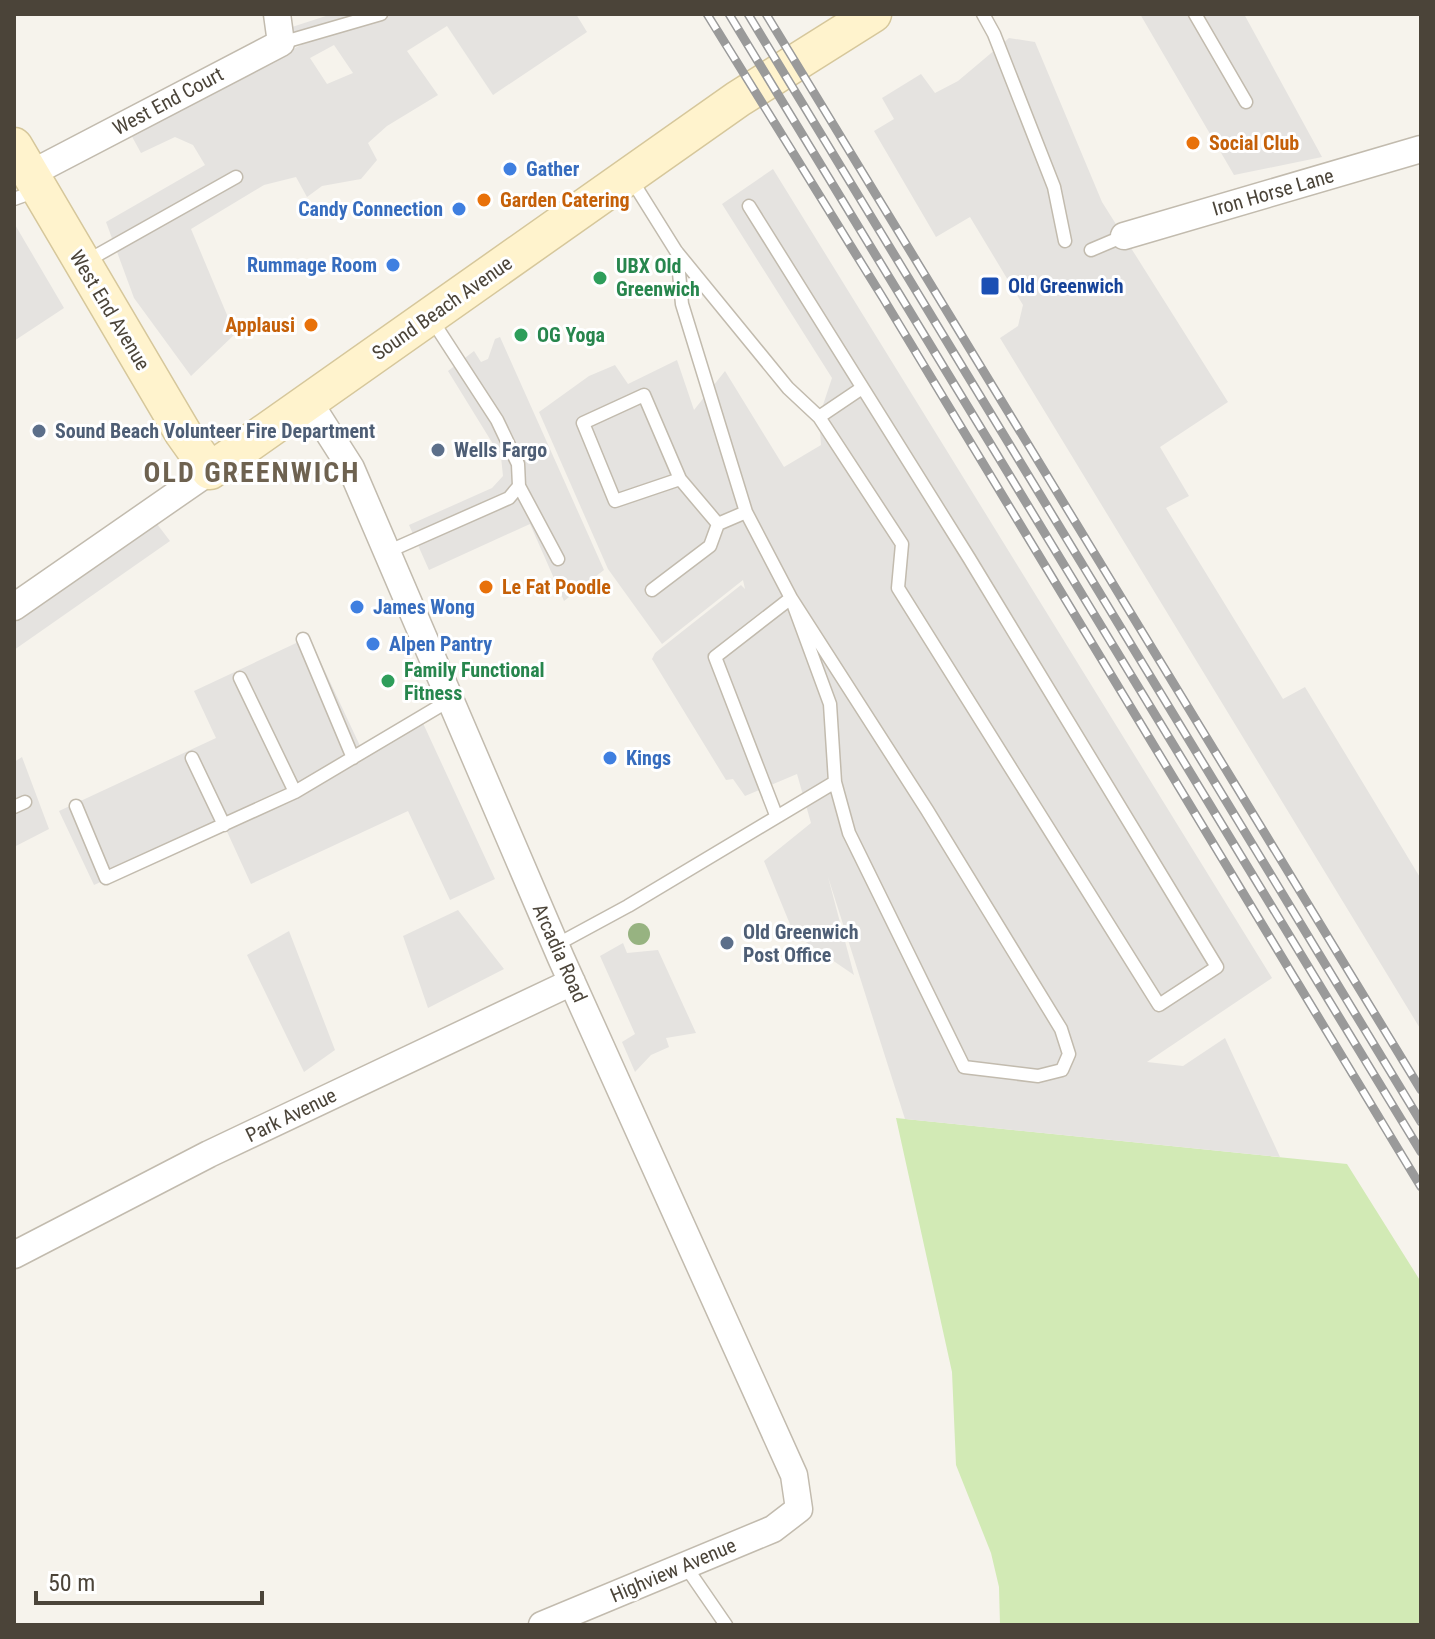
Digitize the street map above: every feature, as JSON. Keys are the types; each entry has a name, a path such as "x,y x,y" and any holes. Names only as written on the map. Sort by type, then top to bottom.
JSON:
{"street":[{"path":"277,14 281,43"},
{"name":"Sound Beach Avenue","path":"15,603 309,402 738,99 873,14"},
{"name":"West End Court","path":"24,177 281,43"},
{"name":"Iron Horse Lane","path":"1124,236 1421,149"},
{"name":"West End Avenue","path":"24,177 82,264 183,433 210,471"},
{"name":"Arcadia Road","path":"309,402 351,468 572,982 794,1475 799,1509"},
{"name":"Park Avenue","path":"14,1255 209,1154 572,982"},
{"name":"Highview Avenue","path":"542,1625 773,1529 799,1509"}],"lane":[{"path":"281,43 381,14"},
{"path":"983,14 1054,187 1065,241"},
{"path":"1195,14 1246,102"},
{"path":"629,176 676,251 788,388 819,417 902,544 898,588 1159,1005 1217,967 749,206"},
{"path":"82,264 236,177"},
{"path":"1091,250 1124,236"},
{"path":"676,251 682,304 746,512 791,598 927,810 1061,1029 1069,1054 1062,1070 1038,1076 964,1067 849,833 835,782 830,704 791,598"},
{"path":"429,316 497,420 518,464 519,486 558,559"},
{"path":"819,417 862,388"},
{"path":"680,479 615,501 583,423 644,395 680,479 718,524"},
{"path":"387,552 509,498 519,486"},
{"path":"652,590 710,546 718,524 746,512"},
{"path":"776,815 715,657 791,598"},
{"path":"303,639 353,758"},
{"path":"240,678 295,792"},
{"path":"76,806 106,878 295,792 450,700"},
{"path":"192,758 224,825"},
{"path":"556,945 628,906 835,782"},
{"path":"684,1564 726,1625"}],"green space":[{"path":"896,1118 1347,1164 1421,1282 1421,1625 1000,1625 999,1587 991,1553 956,1465 952,1372"}],"shaded area":[{"path":"332,14 576,14 587,32 493,95 447,26 407,51 438,95 387,126 368,143 377,160 361,179 322,186 307,197 296,177 264,185 191,229 235,334 191,376 134,298 106,222 205,165 193,145 175,137 141,153 130,133 301,45 292,27","holes":["334,45 353,73 327,84 310,58"]},
{"path":"1140,14 1244,14 1322,157 1234,175"},
{"path":"1009,38 1035,42 1102,202 1228,402 1160,447 1189,496 1166,508 1283,699 1305,687 1421,879 1421,1030 1000,338 1018,326 1023,305 970,217 936,237 874,131 894,119 882,98 921,74 935,93 958,81"},
{"path":"773,169 1272,978 1147,1062 1183,1066 1225,1038 1280,1157 905,1119 828,877 854,975 794,934 764,861 811,823 797,774 745,796 733,779 726,780 652,659 655,653 741,585 745,589 743,580 662,644 608,569 539,412 589,376 615,365 628,384 677,360 694,410 725,371 784,467 821,445 819,417 832,378 722,204"},
{"path":"14,223 64,308 14,341"},
{"path":"500,337 604,570 564,601 530,524 429,570 409,525 492,488 503,476 501,457 448,371 474,351 481,362 488,359 495,339"},
{"path":"154,520 170,541 14,650 14,613"},
{"path":"309,637 361,748 422,721 495,879 450,900 408,811 251,884 224,825 94,885 59,811 216,738 194,691"},
{"path":"22,757 49,829 14,847 14,762"},
{"path":"458,910 504,969 428,1008 403,936"},
{"path":"289,931 335,1050 304,1072 247,955"},
{"path":"623,943 627,953 658,950 696,1033 666,1038 669,1047 651,1055 635,1072 622,1042 635,1034 600,956"}],"railway":[{"path":"707,14 883,298 1421,1187"},
{"path":"729,14 1421,1152"},
{"path":"748,14 1421,1122"},
{"path":"766,14 1421,1090"}],"place":[{"name":"Social Club","path":"1193,143"},
{"name":"Gather","path":"510,169"},
{"name":"Garden Catering","path":"484,200"},
{"name":"Candy Connection","path":"459,209"},
{"name":"Rummage Room","path":"393,265"},
{"name":"UBX Old Greenwich","path":"600,278"},
{"name":"Old Greenwich","path":"990,286"},
{"name":"Applausi","path":"311,325"},
{"name":"OG Yoga","path":"521,335"},
{"name":"Sound Beach Volunteer Fire Department","path":"39,431"},
{"name":"Wells Fargo","path":"438,450"},
{"name":"Le Fat Poodle","path":"486,587"},
{"name":"James Wong","path":"357,607"},
{"name":"Alpen Pantry","path":"373,644"},
{"name":"Family Functional Fitness","path":"388,681"},
{"name":"Kings","path":"610,758"},
{"name":"Old Greenwich Post Office","path":"727,943"}],"district":[{"name":"OLD GREENWICH","path":"252,472"}]}
